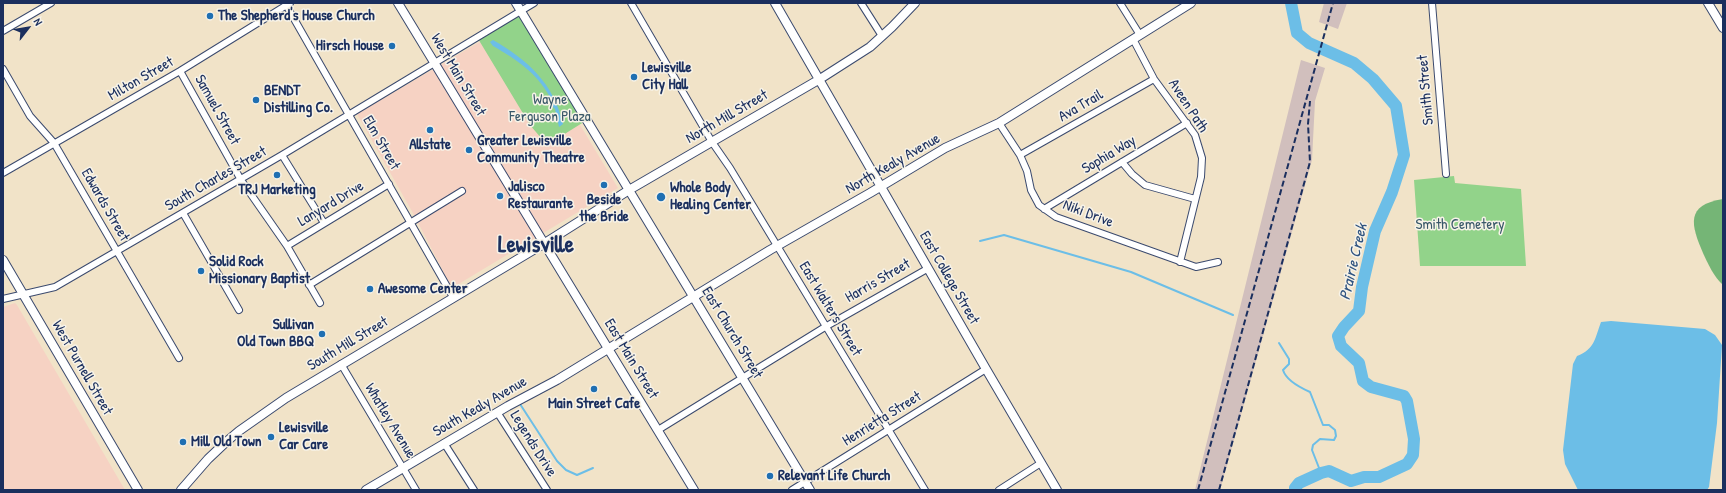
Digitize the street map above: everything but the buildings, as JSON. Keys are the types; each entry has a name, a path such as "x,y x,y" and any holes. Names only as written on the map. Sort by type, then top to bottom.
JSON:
{"main road":[{"name":"West Main Street","path":"398,3 545,243"},
{"name":"East College Street","path":"775,3 1057,490"},
{"name":"North Mill Street","path":"545,243 629,190 820,79 870,47 914,3"},
{"name":"North Kealy Avenue","path":"608,349 777,246 881,187 945,148 998,123 1136,37 1179,6 1191,3"},
{"path":"1708,3 1723,28"},
{"name":"East Church Street","path":"519,7 810,490"},
{"name":"South Mill Street","path":"181,490 208,459 239,431 286,398 545,243"},
{"name":"East Main Street","path":"545,243 694,490"},
{"name":"West Purnell Street","path":"3,260 138,490"},
{"name":"South Kealy Avenue","path":"366,490 497,412 558,380 608,349"}],"street":[{"path":"3,31 51,3"},
{"name":"South Charles Street","path":"3,300 55,287 241,180 349,115 435,62 519,7 534,3"},
{"name":"East Walters Street","path":"631,3 712,142 730,168 925,490"},
{"path":"861,3 882,36"},
{"name":"Aveen Path","path":"1120,3 1154,79 1195,135 1202,158 1200,177 1180,262"},
{"name":"Smith Street","path":"1432,3 1446,174"},
{"name":"Milton Street","path":"3,173 180,71 287,4"},
{"name":"Elm Street","path":"287,4 453,297"},
{"name":"Edwards Street","path":"3,69 30,116 54,143 179,358"},
{"name":"Samuel Street","path":"180,71 241,180 287,246 320,303"},
{"name":"Ava Trail","path":"1020,155 1154,79"},
{"name":"Niki Drive","path":"998,123 1020,155 1027,171 1031,190 1039,206 1056,217 1196,267 1218,262"},
{"name":"Sophia Way","path":"1044,209 1187,123"},
{"path":"282,155 324,223"},
{"path":"1122,162 1132,174 1145,185 1195,199"},
{"name":"Lanyard Drive","path":"287,246 389,184"},
{"path":"309,285 462,192"},
{"path":"183,213 239,310"},
{"name":"Harris Street","path":"658,430 826,327 928,268"},
{"name":"Whatley Avenue","path":"341,364 416,490"},
{"name":"Henrietta Street","path":"792,490 986,369"},
{"name":"Legends Drive","path":"497,412 547,490"},
{"path":"444,443 474,490"},
{"path":"999,490 1041,463"}],"shaded area":[{"path":"1324,3 1347,3 1338,29 1319,22"},
{"path":"517,20 618,188 452,288 414,215 357,114"},
{"path":"1301,60 1325,68 1315,101 1312,160 1220,490 1195,490"},
{"path":"15,303 125,490 3,490 3,307"}],"green space":[{"name":"Wayne Ferguson Plaza","path":"521,10 587,120 547,145 530,125 477,37"},
{"name":"Smith Cemetery","path":"1454,176 1455,183 1521,189 1526,266 1420,266 1414,180"},
{"path":"1723,199 1723,285 1707,262 1696,234 1694,218 1697,211 1702,206"}],"water":[{"path":"493,40 517,56 538,74 553,97 563,124 559,127 555,109 549,103 550,97 539,80 525,67 493,46 490,42"},
{"path":"1611,321 1705,329 1715,335 1722,345 1717,423 1709,487 1707,490 1578,490 1565,464 1563,450 1573,364 1577,356 1588,350 1594,342 1601,322"}],"waterway":[{"name":"Prairie Creek","path":"1291,3 1297,33 1309,43 1354,63 1373,79 1396,106 1404,155 1392,192 1375,231 1362,287 1359,311 1338,336 1341,346 1359,363 1363,381 1371,387 1404,396 1407,401 1414,439 1413,455 1407,464 1379,477 1364,477 1351,481 1329,471 1299,483 1295,488 1296,490"},
{"path":"980,241 1004,235 1131,272 1233,315"},
{"path":"1279,343 1289,359 1289,364 1283,370 1285,374 1294,383 1310,392 1323,425 1329,425 1335,430 1336,436 1334,440 1320,439 1313,445 1312,450 1321,473"},
{"path":"520,404 557,461 566,470 577,475 593,468"}],"railway":[{"path":"1198,490 1333,3"},
{"path":"1219,490 1310,162 1308,124 1310,101"}],"place":[{"name":"The Shepherd's House Church","path":"210,16"},
{"name":"Hirsch House","path":"392,46"},
{"name":"Lewisville City Hall","path":"634,77"},
{"name":"BENDT Distilling Co.","path":"256,100"},
{"name":"Allstate","path":"430,130"},
{"name":"Greater Lewisville Community Theatre","path":"469,150"},
{"name":"TRJ Marketing","path":"277,175"},
{"name":"Beside the Bride","path":"604,185"},
{"name":"Jalisco Restaurante","path":"500,196"},
{"name":"Whole Body Healing Center","path":"661,197"},
{"name":"Solid Rock Missionary Baptist","path":"201,271"},
{"name":"Awesome Center","path":"370,289"},
{"name":"Sullivan Old Town BBQ","path":"322,334"},
{"name":"Main Street Cafe","path":"594,389"},
{"name":"Lewisville Car Care","path":"271,437"},
{"name":"Mill Old Town","path":"183,442"},
{"name":"Relevant Life Church","path":"770,476"}],"district":[{"name":"Lewisville","path":"536,246"}]}
